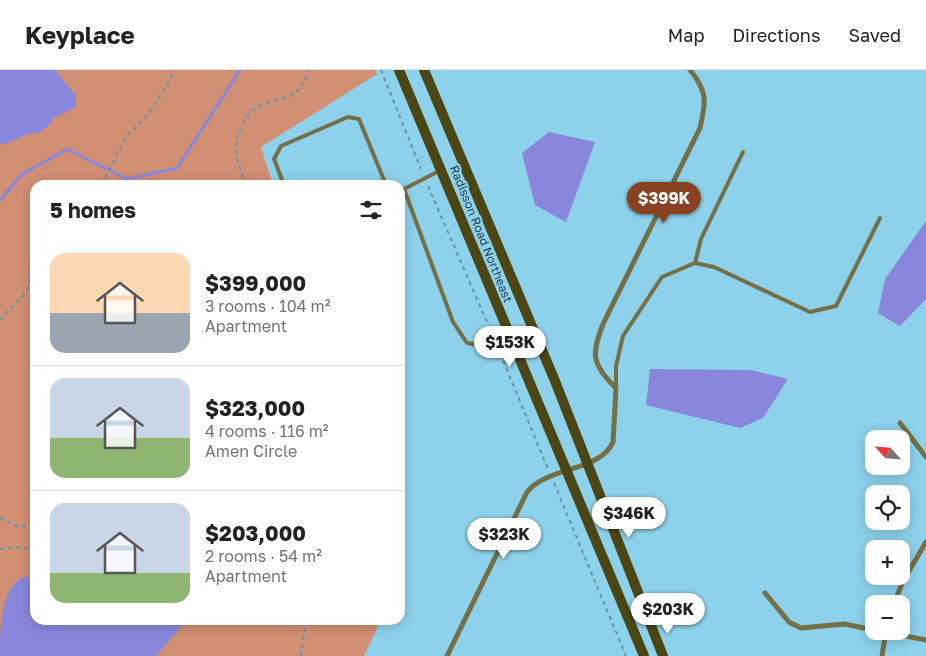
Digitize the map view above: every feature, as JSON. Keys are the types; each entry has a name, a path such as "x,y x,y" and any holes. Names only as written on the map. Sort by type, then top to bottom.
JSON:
{"main road":[{"name":"Radisson Road Northeast","path":"399,70 644,656"},
{"name":"Radisson Road Northeast","path":"424,70 555,381 663,656"}],"street":[{"path":"447,656 527,492 541,480 605,454 613,442 616,388 600,373 595,360 597,338 700,128 705,108 704,91 690,70"},
{"path":"900,423 926,457"},
{"path":"898,595 907,573 926,542"},
{"path":"765,593 789,622 801,628 844,624 865,628"},
{"path":"910,637 926,640"},
{"path":"882,656 883,640"}],"lane":[{"path":"282,180 274,159 281,146 348,117 359,119 385,180"},
{"path":"695,262 701,239 743,152"},
{"path":"405,187 440,170"},
{"path":"405,196 453,322 468,343 478,345 508,332"},
{"path":"616,388 616,366 623,336 662,277 695,262 714,267 810,312 836,306 880,218"}],"path":[{"path":"104,180 128,135 147,116 162,94 173,70"},
{"path":"244,180 235,143 246,117 257,107 292,95 305,80 308,70"},
{"path":"381,70 421,169"},
{"path":"428,186 490,328"},
{"path":"0,320 24,294 30,276"},
{"path":"497,346 545,461"},
{"path":"557,490 626,656"},
{"path":"0,518 20,527 30,525"},
{"path":"0,549 18,547 30,549"},
{"path":"301,656 305,625"}],"shaded area":[{"path":"0,70 375,70 377,74 261,147 271,180 30,180 30,625 379,625 364,656 0,656"},
{"path":"0,70 55,70 76,96 76,107 54,118 48,126 38,133 28,134 3,145 0,143"},
{"path":"549,132 595,142 566,222 535,205 522,153"},
{"path":"926,221 926,299 900,326 878,313 885,279"},
{"path":"650,369 751,370 788,379 763,418 740,428 646,405"},
{"path":"26,576 30,580 30,625 182,625 156,656 0,656 3,609 11,588 17,581"}],"waterway":[{"path":"0,200 21,175 67,149 127,179 177,168 240,70"}]}
